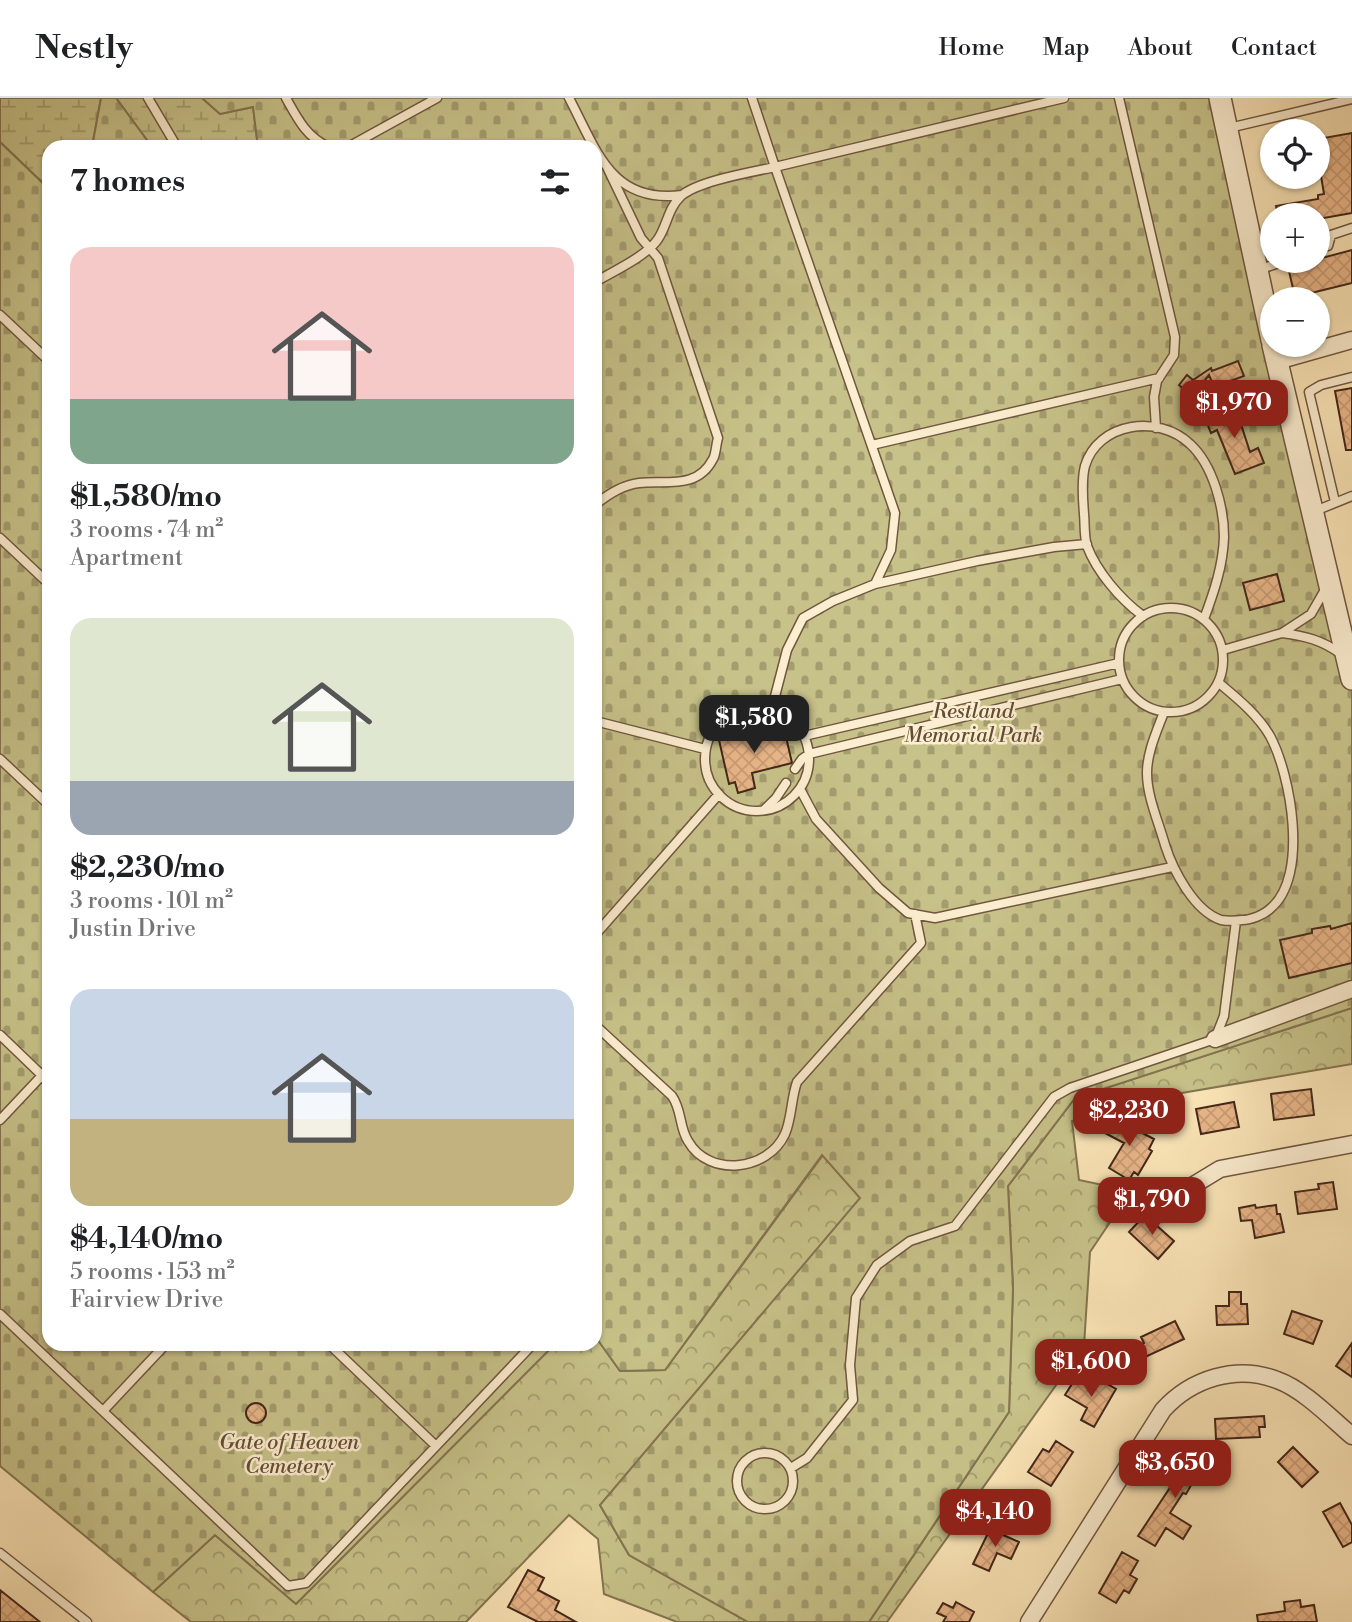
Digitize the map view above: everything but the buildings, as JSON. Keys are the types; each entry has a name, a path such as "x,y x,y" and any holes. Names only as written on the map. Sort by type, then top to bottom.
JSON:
{"street":[{"path":"1220,98 1261,287"},
{"path":"1330,343 1352,340"},
{"path":"1276,357 1329,583 1340,613 1352,679"},
{"path":"1215,1038 1352,989"},
{"path":"1192,1186 1220,1169 1352,1144"},
{"path":"1028,1622 1163,1410 1190,1386 1227,1375 1250,1374 1276,1379 1303,1395 1352,1436"}],"lane":[{"path":"148,98 173,140"},
{"path":"286,98 302,127 317,140"},
{"path":"361,140 436,98"},
{"path":"569,98 592,140"},
{"path":"752,98 895,513 891,551 875,584"},
{"path":"607,167 624,185 636,191 663,197 682,195 714,182 1063,98"},
{"path":"1119,98 1175,337 1174,355 1159,378 1154,397 1156,428"},
{"path":"1227,129 1352,99"},
{"path":"602,158 640,238 658,258 718,438 714,459 697,478 676,483 638,483 602,500"},
{"path":"602,278 649,249 659,239 671,209 682,195"},
{"path":"1330,239 1331,235 1352,228"},
{"path":"2,320 42,355"},
{"path":"1335,502 1310,392 1321,385 1352,377"},
{"path":"872,445 1159,378"},
{"path":"1143,616 1130,606 1108,580 1087,544 1083,498 1086,466 1099,444 1114,432 1138,425 1166,430 1190,443 1206,466 1220,505 1224,535 1222,562 1204,619"},
{"path":"1312,513 1352,496"},
{"path":"0,538 42,577"},
{"path":"772,708 787,650 803,618 833,601 875,584 977,561 1087,544"},
{"path":"1223,650 1282,633 1311,614 1329,583"},
{"path":"1175,607 1204,619 1217,634 1223,650 1223,667 1219,682 1209,696 1196,706 1164,712 1146,706 1132,695 1122,679 1119,663 1124,636 1132,625 1158,609 1175,607"},
{"path":"1282,633 1324,642 1347,658"},
{"path":"804,736 1119,663"},
{"path":"795,769 809,754 1122,679"},
{"path":"1164,712 1152,746 1147,772 1149,790 1172,867 1203,911 1222,920 1250,920 1272,908 1287,885 1292,868 1294,840 1283,771 1269,736 1243,703 1219,682"},
{"path":"755,706 772,708 787,715 804,736 809,754 807,774 800,789 788,801 772,809 754,811 737,807 719,794 711,783 705,766 705,749 712,732 723,718 739,709 755,706"},
{"path":"602,723 705,749"},
{"path":"0,759 42,798"},
{"path":"764,810 786,783"},
{"path":"800,789 816,819 878,888 908,913 935,918 1172,867"},
{"path":"602,927 719,794"},
{"path":"602,1031 672,1096 680,1107 681,1124 688,1142 701,1156 718,1164 737,1166 756,1163 771,1153 784,1136 791,1116 792,1096 797,1082 921,943 915,914"},
{"path":"791,1468 807,1458 853,1401 850,1365 856,1298 877,1265 910,1241 955,1226 1054,1097 1070,1088 1215,1038 1224,1016 1236,920"},
{"path":"0,1035 42,1074"},
{"path":"0,1120 42,1082"},
{"path":"0,1314 288,1586 306,1583 526,1351"},
{"path":"103,1411 159,1351"},
{"path":"336,1351 436,1446"},
{"path":"769,1452 778,1455 791,1468 793,1487 783,1503 775,1507 756,1508 741,1497 737,1488 738,1469 750,1456 769,1452"},
{"path":"0,1553 87,1622"}],"green space":[{"path":"0,98 101,98 93,140 42,140 42,182 0,142"},
{"path":"101,98 116,98 147,140 93,140"},
{"path":"116,98 202,98 220,114 253,107 257,140 147,140"},
{"name":"Restland Memorial Park","path":"202,98 1221,98 1263,287 1260,287 1260,357 1279,357 1352,681 1352,1008 1075,1098 1008,1186 1013,1288 1009,1412 869,1622 748,1622 629,1555 600,1505 860,1198 822,1155 665,1370 620,1371 602,1346 602,140 257,140 253,107 220,114"},
{"name":"Gate of Heaven Cemetery","path":"0,142 42,182 42,1351 548,1351 296,1604 215,1535 153,1592 0,1466"},
{"path":"1352,1008 1352,1064 1164,1096 1072,1121 1079,1180 1131,1191 1090,1252 1084,1346 887,1622 869,1622 1009,1412 1013,1288 1008,1186 1075,1098"},
{"path":"823,1155 861,1198 600,1505 629,1555 748,1622 677,1622 604,1594 598,1539 569,1515 466,1622 191,1622 153,1592 215,1535 296,1604 548,1351 602,1351 602,1346 620,1371 665,1370"}]}
